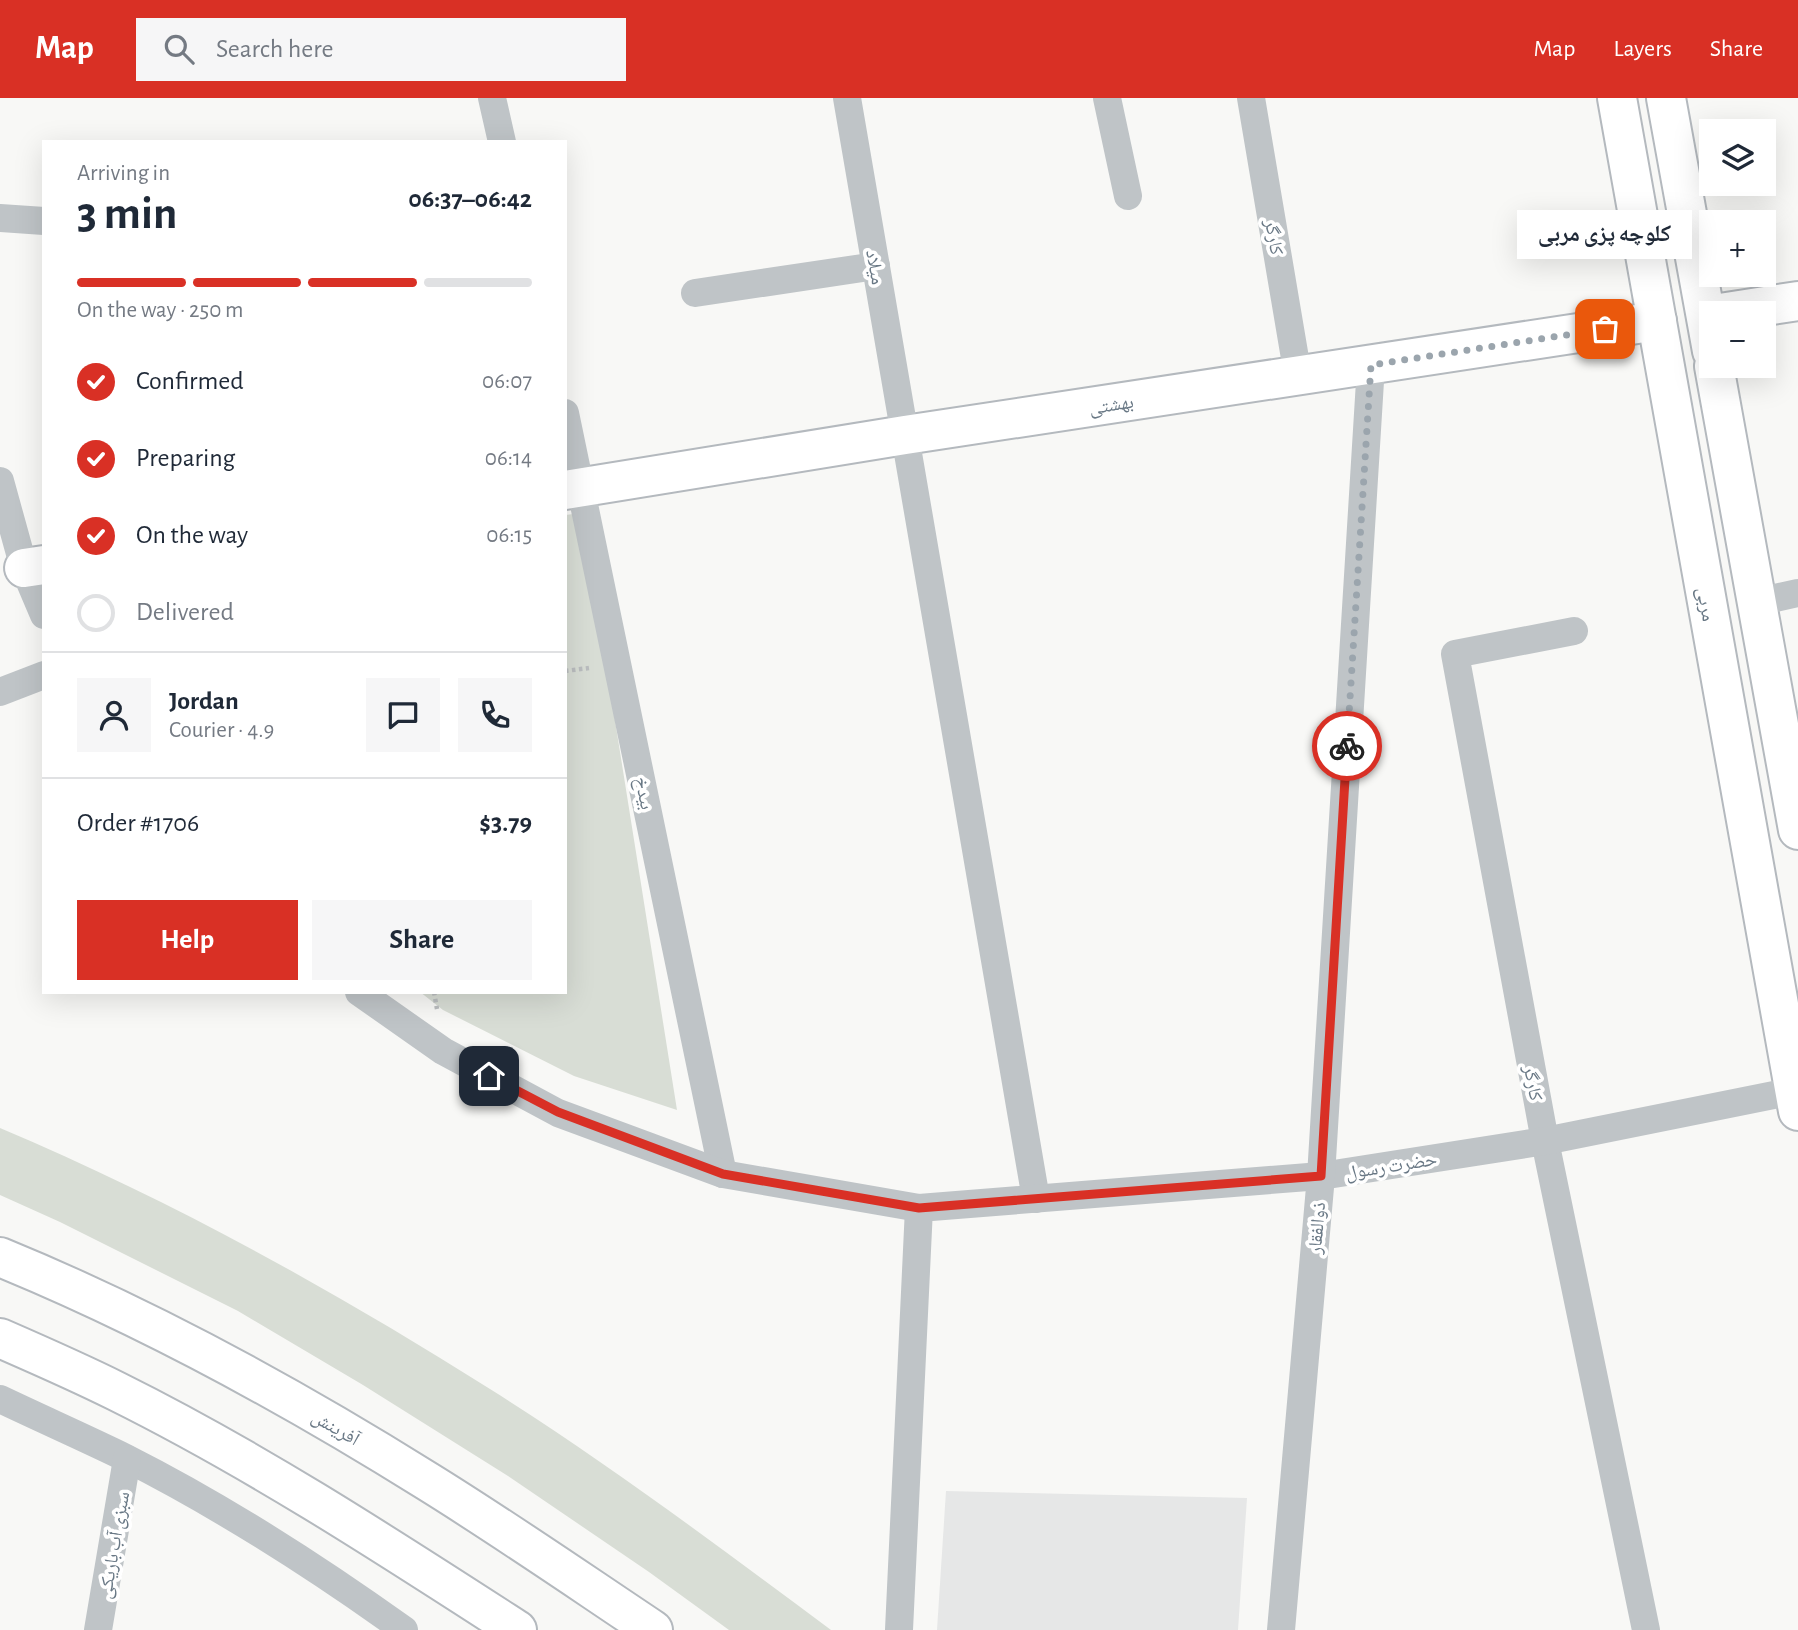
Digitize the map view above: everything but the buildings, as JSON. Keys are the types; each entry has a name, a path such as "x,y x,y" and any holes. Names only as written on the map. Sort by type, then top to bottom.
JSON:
{"street":[{"path":"492,98 502,140"},
{"name":"میلاد","path":"846,98 1036,1199"},
{"path":"1107,98 1128,196"},
{"name":"کارگر","path":"1251,98 1298,376"},
{"path":"1620,115 1668,110 1707,301"},
{"name":"مربی","path":"1620,115 1796,1101"},
{"path":"0,218 42,221"},
{"path":"695,293 876,266"},
{"path":"1776,306 1798,300"},
{"name":"بهشتی","path":"574,489 905,435 1657,321"},
{"name":"ذوالفقار","path":"1281,1630 1321,1176 1371,365"},
{"path":"1716,378 1798,830"},
{"name":"بیدخ","path":"567,430 574,489 723,1174"},
{"path":"0,481 34,567 42,605"},
{"path":"1757,602 1798,593"},
{"name":"کارگر","path":"1574,631 1455,654 1545,1140 1646,1630"},
{"path":"0,692 42,676"},
{"path":"1726,706 1773,694"},
{"name":"حضرت رسول","path":"362,994 443,1051 558,1112 723,1174 919,1208 1321,1176 1796,1101"},
{"path":"899,1630 919,1208"},
{"name":"آفرینش","path":"0,1257 152,1326 257,1381 427,1481 653,1630"},
{"path":"0,1338 116,1391 271,1476 517,1630"},
{"path":"0,1399 127,1459 250,1527 404,1630"},
{"name":"سبزی آب باریکی","path":"98,1630 127,1459"}],"shaded area":[{"path":"582,513 677,1110 574,1076 443,1010 423,994 567,994 567,515"},
{"path":"0,1128 189,1216 311,1282 431,1352 534,1417 620,1476 831,1630 729,1630 508,1476 363,1385 238,1311 0,1195"},
{"path":"946,1491 1247,1498 1238,1630 937,1630"}],"way so far":[{"path":"1347,746 1371,365 1605,329"}],"place":[{"name":"کلوچه پزی مربی","path":"1605,329"}],"route":[{"path":"489,1076 558,1112 723,1174 919,1208 1321,1176 1347,746"}]}
